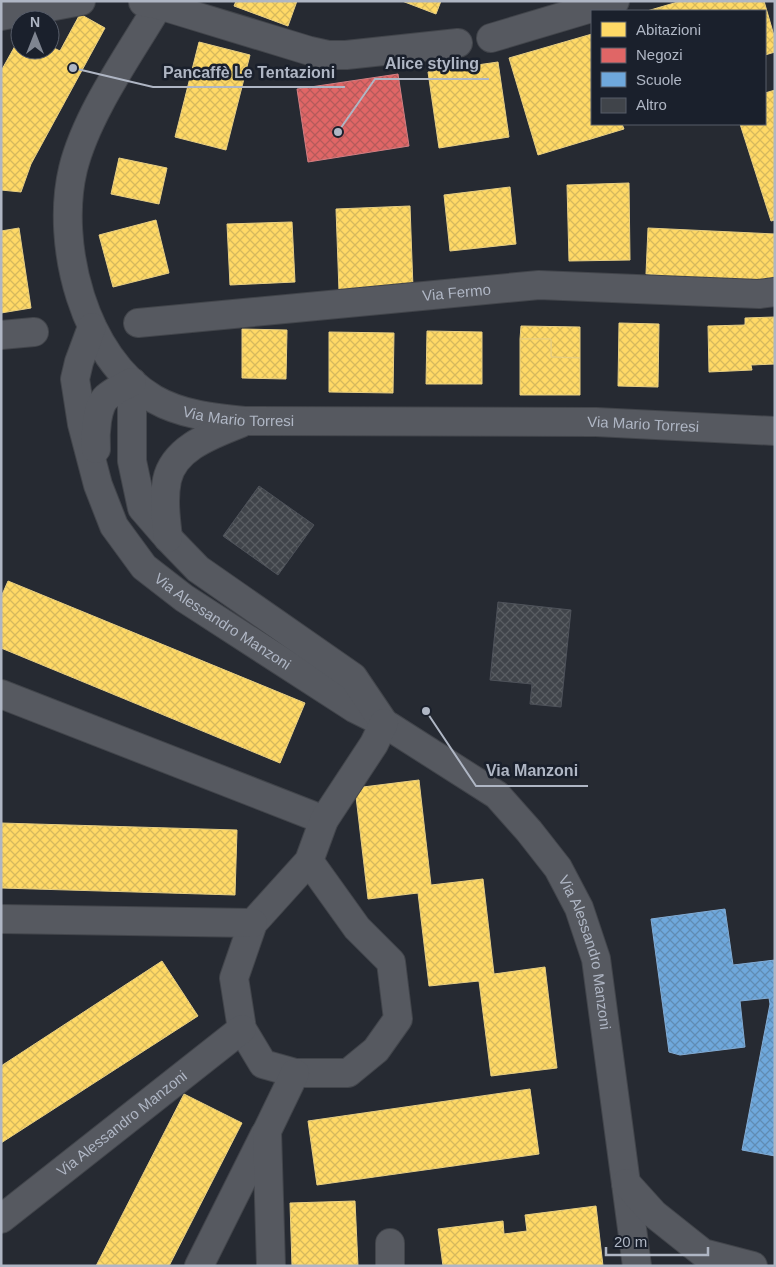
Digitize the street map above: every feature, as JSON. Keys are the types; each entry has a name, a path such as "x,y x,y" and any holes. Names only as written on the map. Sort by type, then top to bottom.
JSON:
{"street":[{"path":"1,16 81,1"},
{"path":"492,38 615,1"},
{"path":"153,3 328,55 346,55 458,43"},
{"name":"Via Mario Torresi","path":"153,3 98,107 81,144 73,169 68,201 73,266 92,327 110,358 132,382 153,398 174,409 209,418 245,421 596,422 775,431"},
{"name":"Via Fermo","path":"138,323 539,285 759,294 775,292"},
{"name":"Via Alessandro Manzoni","path":"92,327 75,379 82,424 98,485 114,526 144,567 184,598 354,708 384,723 497,795 530,832 558,868 579,908 596,959 637,1266"},
{"path":"1,335 34,332"},
{"name":"Via Alessandro Manzoni","path":"98,485 95,433 99,413 106,397 132,382 132,461 142,508 198,569 352,677 384,723"},
{"path":"168,538 165,509 167,479 176,462 191,447 207,437 245,421"},
{"path":"1,694 324,820"},
{"path":"309,861 357,928 391,962 398,1019 376,1050 348,1073 295,1073 263,1064 242,1029 234,978 253,923 309,861 324,820 374,744 384,723"},
{"path":"1,919 253,923"},
{"name":"Via Alessandro Manzoni","path":"1,1219 242,1029"},
{"path":"199,1266 295,1073"},
{"path":"266,1131 271,1266"},
{"path":"626,1182 654,1214 703,1253 753,1266"}],"building: Abitazioni":[{"path":"236,1 297,1 288,26 234,6"},
{"path":"402,1 441,1 436,14"},
{"path":"681,1 764,1 775,39 775,52 766,55 766,10 650,10"},
{"path":"80,14 105,28 31,164 21,192 1,190 1,71 10,55 10,60 60,60 60,51"},
{"path":"591,34 591,125 622,125 624,129 538,155 509,58"},
{"path":"199,42 250,55 226,150 175,137"},
{"path":"498,62 509,137 439,148 428,72"},
{"path":"775,90 775,220 771,221 740,125 766,125 766,93"},
{"path":"119,158 167,168 159,204 111,194"},
{"path":"629,183 630,260 569,261 567,185"},
{"path":"510,187 516,244 450,251 444,195"},
{"path":"410,206 413,288 339,291 336,209"},
{"path":"156,220 169,273 113,287 99,235"},
{"path":"292,222 295,282 230,285 227,224"},
{"path":"19,228 31,308 1,313 1,231"},
{"path":"648,228 775,234 775,281 754,284 646,274"},
{"path":"775,317 775,364 751,365 752,370 709,372 708,326 745,325 745,318"},
{"path":"619,323 659,324 658,387 618,386"},
{"path":"521,326 580,327 580,358 551,357 551,339 520,339"},
{"path":"242,329 287,330 286,379 242,378"},
{"path":"427,331 482,332 482,384 426,384"},
{"path":"329,332 394,333 393,393 329,392"},
{"path":"520,339 551,339 551,357 580,358 580,395 520,395"},
{"path":"8,581 305,703 280,763 1,648 1,597"},
{"path":"419,780 431,885 483,879 494,974 545,967 557,1068 491,1076 479,981 429,986 418,893 368,899 355,788"},
{"path":"1,823 237,830 235,895 1,888"},
{"path":"162,961 198,1016 1,1143 1,1066"},
{"path":"530,1089 539,1154 317,1185 308,1121"},
{"path":"184,1094 242,1123 169,1266 96,1266"},
{"path":"355,1201 358,1266 292,1266 290,1203"},
{"path":"596,1206 603,1266 443,1266 438,1229 503,1221 504,1234 527,1231 525,1215"}],"building: Negozi":[{"path":"398,74 409,146 308,162 297,89"}],"building: Scuole":[{"path":"725,909 733,965 775,960 775,1156 742,1150 770,1004 769,998 740,1001 745,1047 680,1055 669,1052 651,919"}],"building: Altro":[{"path":"259,486 314,525 278,575 223,536"},
{"path":"498,602 571,610 561,707 530,704 532,684 490,680"}],"place":[{"name":"Pancaffè Le Tentazioni","path":"73,68"},
{"name":"Alice styling","path":"338,132"},
{"name":"Via Manzoni","path":"426,711"}]}
